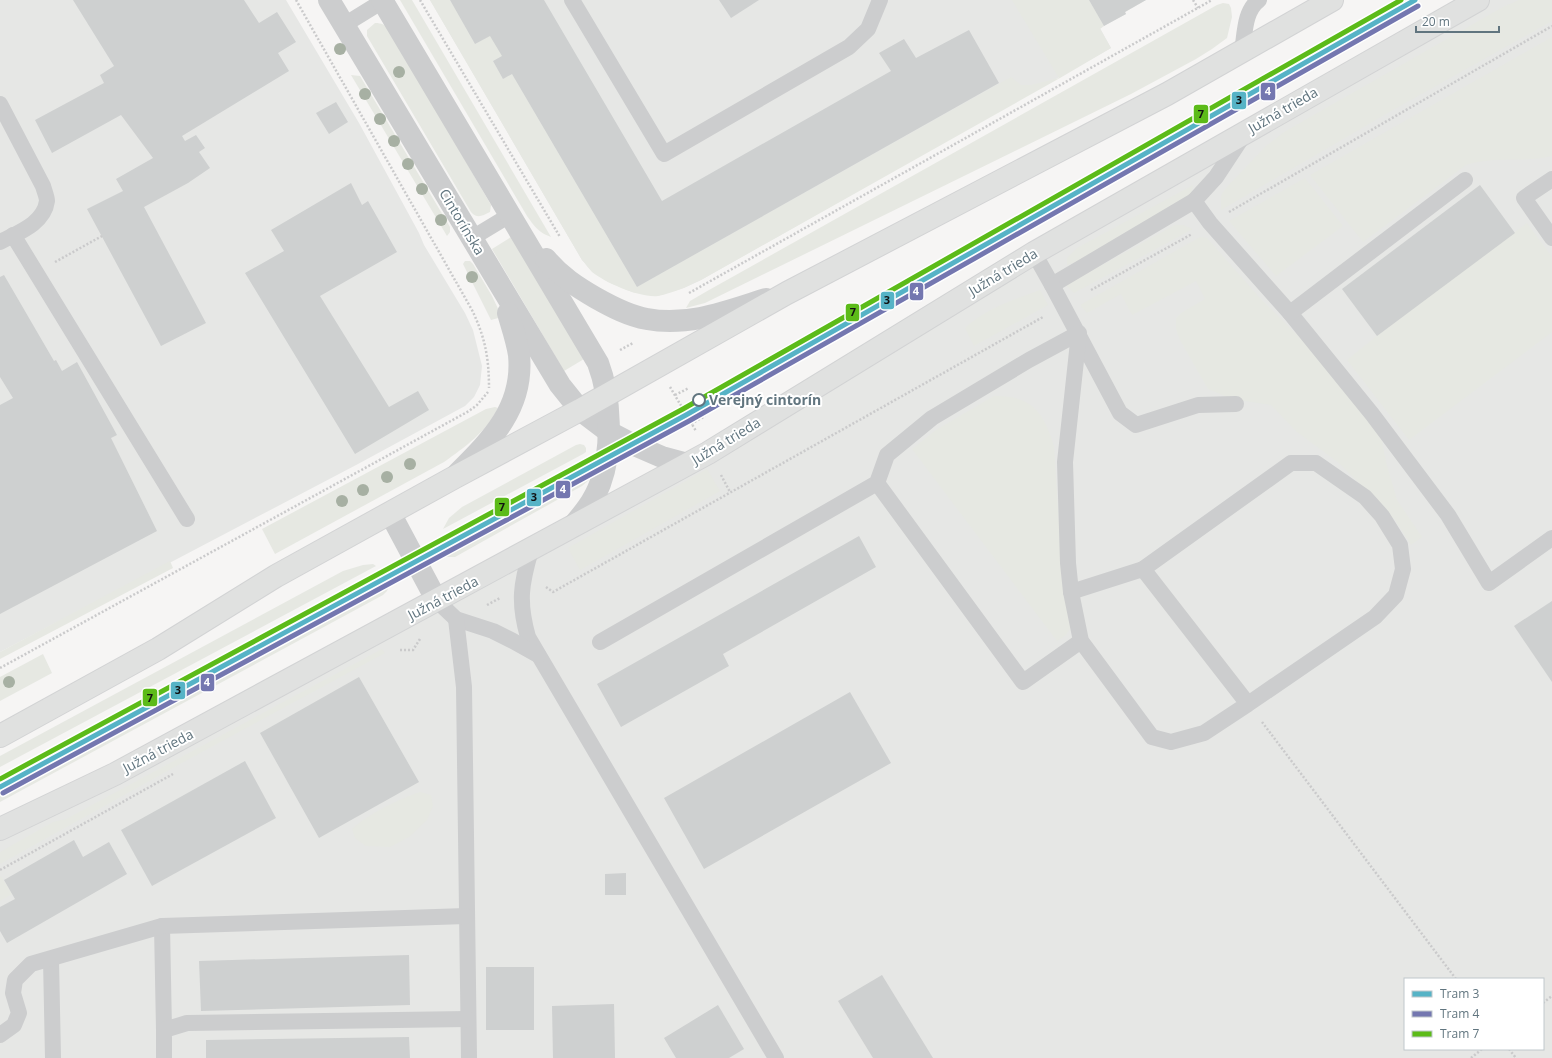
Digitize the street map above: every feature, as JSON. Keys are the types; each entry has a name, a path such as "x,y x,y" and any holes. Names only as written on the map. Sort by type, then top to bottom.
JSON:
{"street":[{"name":"Cintorínska","path":"329,0 560,385 580,410 609,432 662,457 688,464"},
{"path":"0,736 158,649 276,576 455,476 580,410 787,293 1167,94 1332,0"},
{"name":"Južná trieda","path":"0,829 115,774 708,453 1034,253 1478,0"},
{"path":"382,1 598,363 604,379 607,394 609,432 606,458 600,483 588,507 571,528"},
{"path":"512,219 553,268 569,282 601,301 632,315 646,319 664,321 695,319 714,315 787,293"},
{"path":"455,476 494,434 506,416 516,390 519,370 519,354 499,284"},
{"path":"390,513 437,601"}],"lane":[{"path":"572,0 664,154 850,47 868,29 880,0"},
{"path":"1242,52 1249,13 1252,5 1259,0"},
{"path":"344,25 382,1"},
{"path":"0,104 42,186 47,200 42,213 33,224 6,238 36,273 187,519"},
{"path":"1052,284 1194,201 1216,177 1246,132"},
{"path":"1552,179 1524,198 1552,238"},
{"path":"1290,313 1465,180"},
{"path":"1194,201 1210,223 1290,313 1372,414 1448,515 1489,583 1552,538"},
{"path":"472,238 512,219"},
{"path":"1034,253 1079,333 1120,413 1136,426 1198,405 1236,404"},
{"path":"600,642 877,483 887,455 932,418 1029,360 1079,333"},
{"path":"1071,592 1143,569 1291,463 1316,463 1365,497 1382,516 1400,545 1403,569 1396,595 1375,617 1248,704 1204,733 1171,742 1152,737 1081,641 1071,592 1068,564 1065,462 1079,333"},
{"path":"877,483 1022,682 1081,641"},
{"path":"531,550 521,589 522,611 528,637 776,1058"},
{"path":"1143,569 1248,704"},
{"path":"437,601 456,619 493,631 538,655"},
{"path":"456,619 464,687 469,1058"},
{"path":"0,1035 14,1025 19,1013 12,994 15,980 31,964 162,926 466,916"},
{"path":"162,926 164,1058"},
{"path":"51,959 53,1058"},
{"path":"164,1030 188,1023 468,1019"}],"path":[{"path":"0,668 469,411 477,405 489,390 487,350 479,323 296,0"},
{"path":"420,0 563,242"},
{"path":"1193,0 1198,8"},
{"path":"688,293 1212,0"},
{"path":"456,619 538,581 553,592 1210,223 1552,26"},
{"path":"36,273 102,236"},
{"path":"616,353 635,342 635,337"},
{"path":"658,366 730,492"},
{"path":"675,395 689,388"},
{"path":"691,424 705,416"},
{"path":"398,651 413,650 421,637"},
{"path":"1248,704 1455,978"},
{"path":"0,870 180,770"},
{"path":"1544,1002 1552,996"},
{"path":"1471,1058 1481,1050"},
{"path":"1510,1050 1516,1058"}],"shaded area":[{"path":"0,0 286,0 359,123 419,233 424,245 465,313 473,330 482,366 480,385 474,397 465,406 358,464 0,652"},
{"path":"400,0 412,0 551,237 537,229 527,216"},
{"path":"430,0 1146,0 1125,12 1126,14 1100,28 1111,48 701,280 684,288 657,296 632,292 608,282 592,271 582,260"},
{"path":"430,0 450,0 475,44 490,36 502,56 493,61 503,79 512,74 637,287 1011,77 1021,85 1031,85 1059,78 1012,0 1089,0 1104,26 1100,29 1111,48 1060,78 701,280 669,293 651,296 642,295 624,289 606,281 592,272 582,260"},
{"path":"1478,0 1552,0 1552,1058 0,1058 0,829 437,601"},
{"path":"1519,0 1552,0 1552,21 1393,110 1221,210 1221,196 1225,189 1266,146 1284,132 1503,7"},
{"path":"1223,3 1229,4 1231,8 1232,17 1227,38 1196,59 1131,94 705,303 686,308 690,301 709,290"},
{"path":"375,23 383,24 389,29 491,205 490,212 482,216 475,216 471,212 367,36 367,30"},
{"path":"1552,37 1552,156 1531,159 1477,162 1466,165 1363,242 1310,175"},
{"path":"351,75 360,76 450,227 450,232 447,236"},
{"path":"1305,178 1343,226 1276,276 1229,221"},
{"path":"1193,185 1191,196 1079,261 1067,265 1067,258 1077,248"},
{"path":"1527,223 1552,257 1552,332 1409,440 1347,360"},
{"path":"1175,225 1183,225 1193,229 1074,293 1066,285"},
{"path":"511,237 584,359 564,371 492,249"},
{"path":"1200,237 1207,238 1260,298 1314,352 1369,421 1382,441 1386,462 1397,500 1422,537 1411,545 1395,520 1339,463 1297,432 1271,405 1232,399 1208,389 1180,340 1176,329 1176,318 1181,313 1205,299 1196,281 1132,315 1121,294 1087,313 1080,305"},
{"path":"465,261 470,261 473,264 492,296 502,317 491,320 463,264"},
{"path":"1040,290 1048,305 974,346 965,328 973,321 1010,301"},
{"path":"994,396 1018,399 1034,408 1041,415 1046,424 1054,446 1062,573 1071,627 1066,635 1057,641 912,449 936,430"},
{"path":"495,407 498,408 481,432 467,445 444,462 275,554 262,529 486,409"},
{"path":"580,444 584,445 586,448 586,452 583,454 443,529 449,518 462,507"},
{"path":"707,469 720,491 580,570 568,548"},
{"path":"586,475 589,480 582,486 455,557 447,557 445,552 448,548"},
{"path":"170,561 173,568 0,659 0,652"},
{"path":"373,564 376,566 0,767 0,756 343,571 363,565"},
{"path":"391,581 387,591 383,595 0,802 0,791"},
{"path":"382,649 385,653 189,759 0,864 0,852 53,822 66,819"},
{"path":"43,654 52,673 0,701 0,677"},
{"path":"420,792 431,795 433,806 427,820 409,837 390,847 366,846 355,838 352,829 366,818 393,803"},
{"path":"1,876 12,894 0,901 0,877"}],"building":[{"path":"73,0 244,0 259,23 277,12 296,42 278,53 289,71 182,136 185,141 196,135 205,148 199,152 210,168 188,183 144,207 206,323 161,346 87,209 123,191 116,179 153,158 121,115 52,153 35,120 104,83 100,75 114,66"},
{"path":"450,0 544,0 662,201 891,71 879,53 904,39 916,58 969,30 999,83 637,287 512,74 503,79 493,61 502,56 490,36 475,44"},
{"path":"719,0 759,0 731,18"},
{"path":"1089,0 1146,0 1125,12 1126,14 1104,26"},
{"path":"336,102 348,122 329,134 316,113"},
{"path":"351,183 362,205 368,201 397,252 320,296 389,407 418,391 429,410 355,454 245,273 284,251 271,230"},
{"path":"1480,185 1515,233 1377,336 1342,289"},
{"path":"4,275 54,361 56,360 62,371 77,362 117,435 111,438 157,531 0,614 0,405 13,398 0,377 0,277"},
{"path":"859,536 876,567 723,654 729,666 621,727 597,684"},
{"path":"1552,601 1552,682 1514,626"},
{"path":"359,677 419,782 319,838 260,733"},
{"path":"850,692 891,763 704,869 664,798"},
{"path":"245,761 276,818 152,886 121,830"},
{"path":"74,840 83,857 109,842 127,874 7,943 0,931 0,907 15,899 4,880"},
{"path":"626,873 626,895 605,895 605,874"},
{"path":"409,955 410,1005 201,1011 199,961"},
{"path":"486,967 534,967 534,1030 486,1030"},
{"path":"882,975 933,1058 873,1058 838,1001"},
{"path":"614,1004 615,1058 553,1058 552,1006"},
{"path":"718,1005 744,1049 729,1058 676,1058 664,1038"},
{"path":"409,1037 410,1058 206,1058 206,1040"}],"tram line":[{"name":"7","path":"0,779 683,409 1401,0"},
{"name":"3","path":"0,787 686,415 1415,0"},
{"name":"4","path":"3,793 689,421 1418,6"}],"place":[{"name":"Verejný cintorín","path":"699,400"}]}
